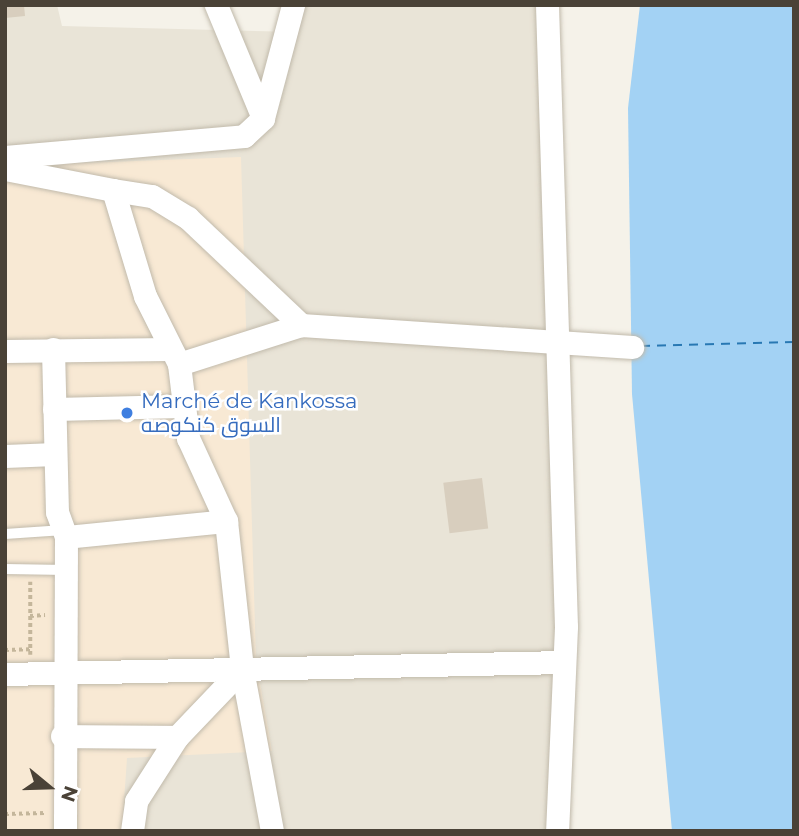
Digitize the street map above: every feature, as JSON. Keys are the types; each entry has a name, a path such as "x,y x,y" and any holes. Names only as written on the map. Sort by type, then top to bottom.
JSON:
{"street":[{"path":"216,5 263,118"},
{"path":"5,157 230,141 255,129 263,118 293,5"},
{"path":"547,5 562,662 557,831"},
{"path":"5,169 152,196 188,218 302,325"},
{"path":"113,190 145,296 174,356 188,438 226,520 242,669 272,831"},
{"path":"5,351 53,349 174,356 302,325 632,346"},
{"path":"53,349 57,512 65,533 67,570 62,736 65,821"},
{"path":"54,409 182,406"},
{"path":"5,456 55,454"},
{"path":"65,533 226,520"},
{"path":"5,674 30,661 65,670 562,662"},
{"path":"131,831 136,801 177,737 242,669"},
{"path":"62,736 177,737"}],"lane":[{"path":"5,534 65,533"},
{"path":"5,569 67,570"}],"path":[{"path":"5,650 30,661 30,569"},
{"path":"5,814 65,821"}],"shaded area":[{"path":"5,5 57,5 62,26 298,32 299,5 539,5 562,831 5,831"},
{"name":"Marché de Kankossa السوق كنكوصه","path":"241,157 256,660 272,751 127,758 122,831 5,831 5,166"}],"water":[{"path":"640,5 794,5 794,831 672,831 632,394 628,108"}],"building":[{"path":"5,5 24,5 25,16 5,18"},
{"path":"482,478 488,529 450,533 443,483"}],"ferry route":[{"path":"641,346 794,342"}],"place":[{"name":"Marché de Kankossa السوق كنكوصه","path":"127,413"}]}
